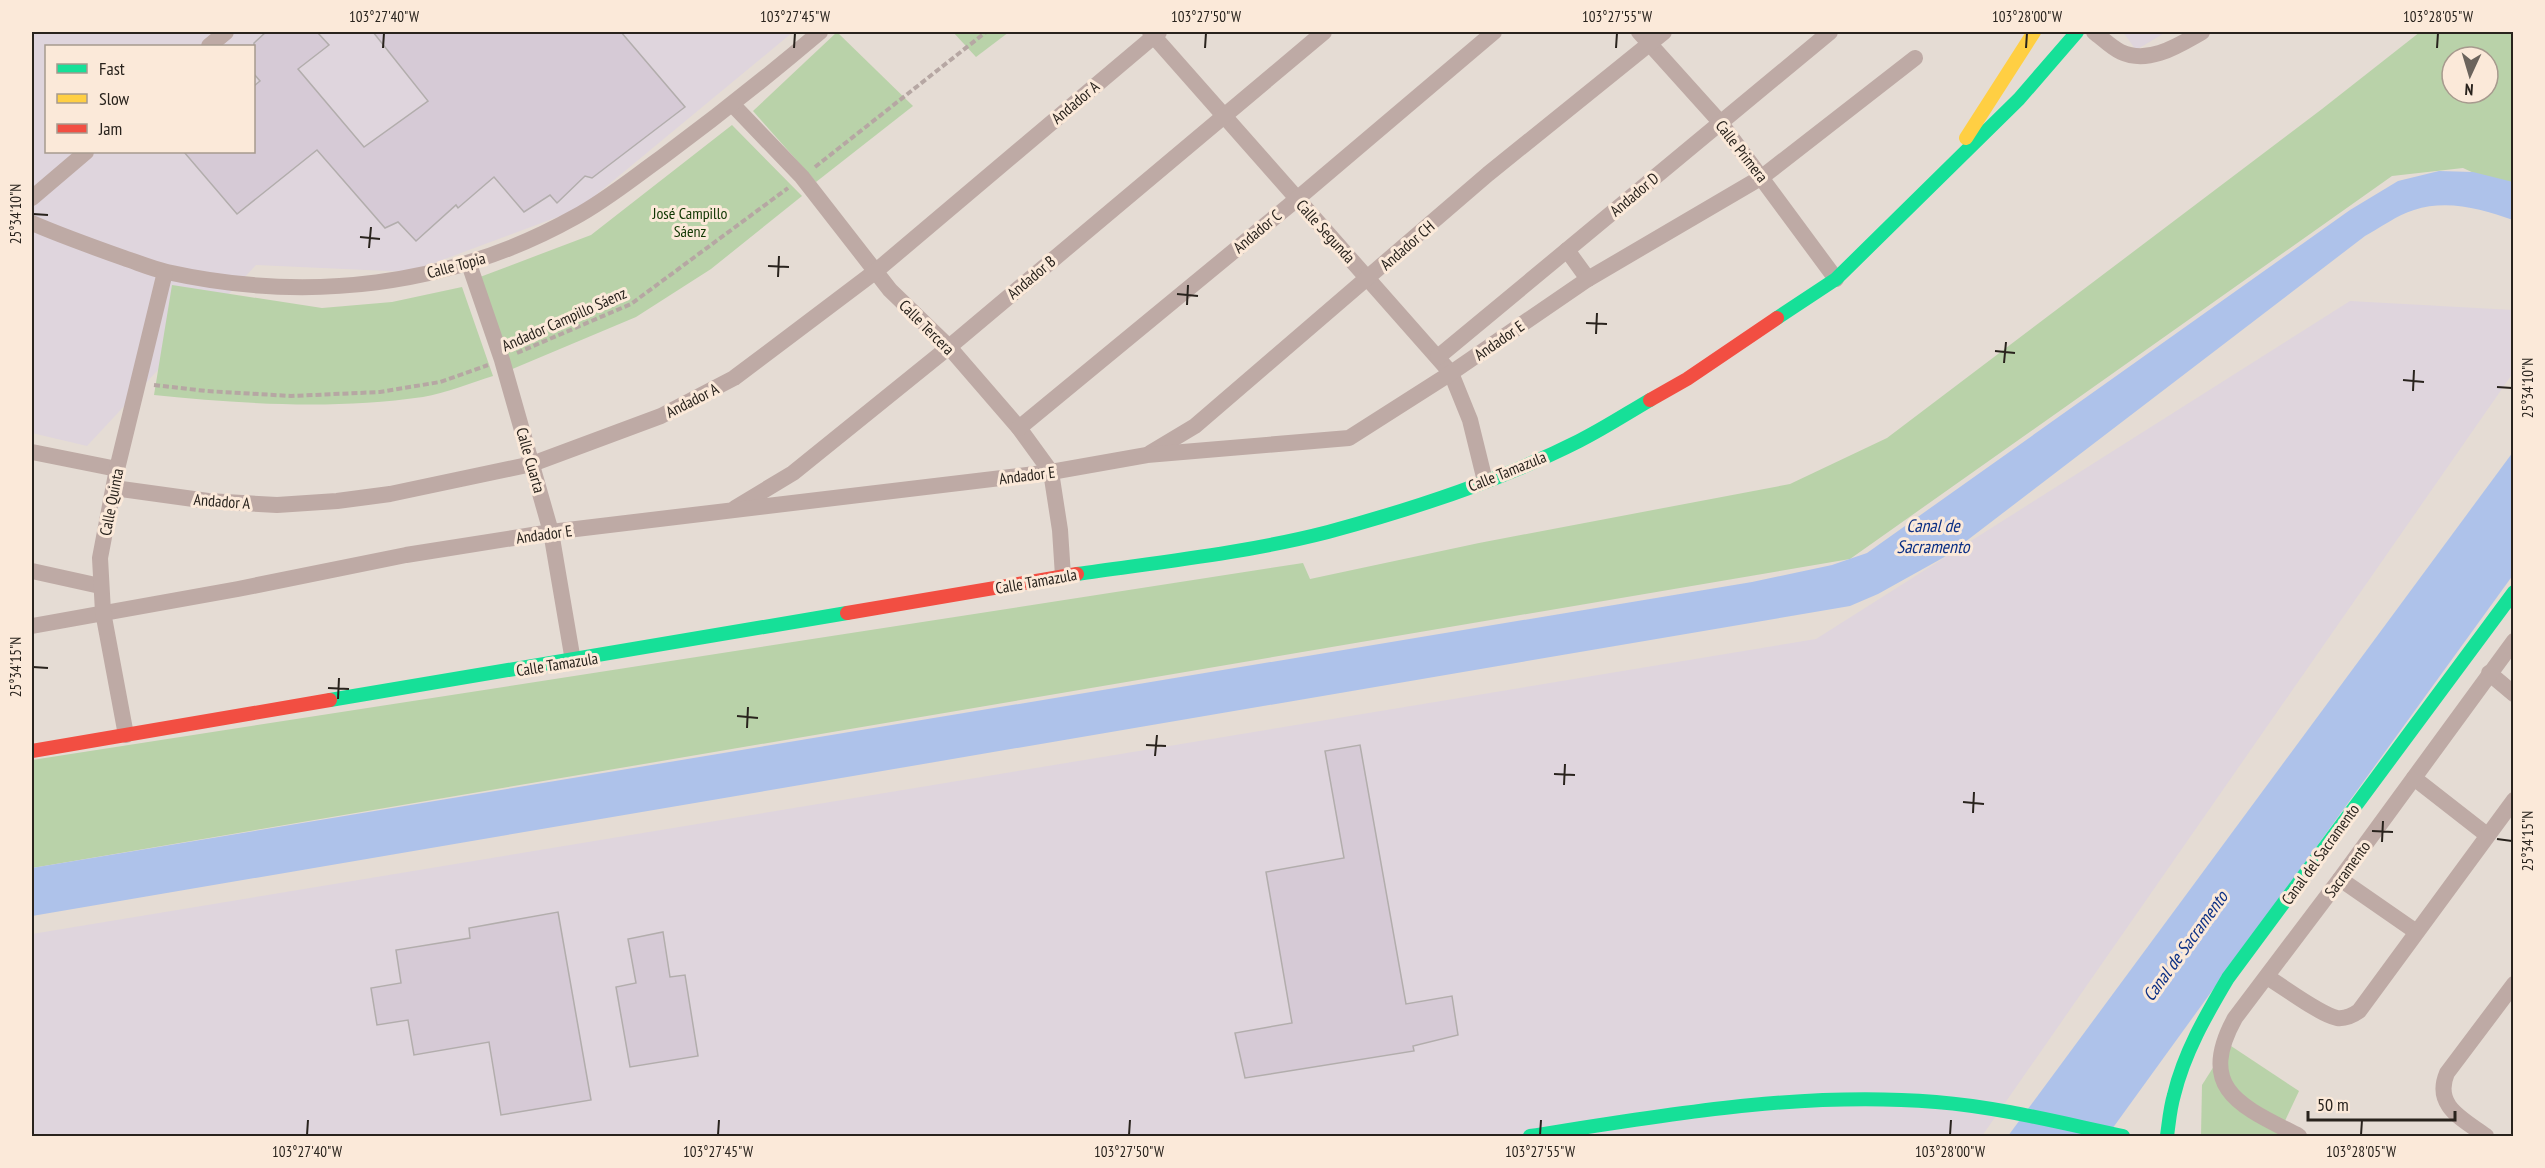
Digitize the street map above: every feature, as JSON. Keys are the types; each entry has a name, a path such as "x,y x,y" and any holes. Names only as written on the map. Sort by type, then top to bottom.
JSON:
{"main road":[{"path":"1944,173 2034,32"},
{"path":"1944,173 2019,99 2077,32"},
{"name":"Calle Tamazula","path":"32,751 573,662 1063,576 1238,550 1326,532 1420,504 1485,481 1579,441 1677,384 1836,279 1944,173"},
{"name":"Canal del Sacramento","path":"2167,1137 2174,1098 2196,1035 2242,960 2514,592"},
{"path":"1530,1137 1690,1110 1802,1101 1874,1100 1934,1102 1989,1108 2120,1136"}],"street":[{"path":"210,45 226,32"},
{"name":"Calle Topia","path":"32,223 71,240 165,272 222,282 315,288 391,281 469,264 508,250 576,217 733,105 820,32"},
{"name":"Andador B","path":"730,511 793,473 949,347 1222,115 1324,32"},
{"name":"Andador C","path":"1018,428 1494,32"},
{"name":"Andador CH","path":"1147,455 1195,426 1644,38 1664,32"},
{"name":"Andador D","path":"1438,357 1830,32"},
{"path":"2094,32 2121,52 2148,55 2169,50 2202,32"},
{"name":"Calle Segunda","path":"1154,33 1222,115 1451,373 1470,420 1485,481"},
{"name":"Andador A","path":"114,488 208,501 277,506 337,501 390,494 532,464 661,416 734,378 876,271 1154,33"},
{"name":"Calle Primera","path":"1644,38 1720,122 1836,279"},
{"name":"Andador E","path":"32,626 238,589 406,555 551,532 1051,472 1147,455 1349,438 1451,373 1588,279 1762,177 1915,58"},
{"name":"Calle Tercera","path":"733,105 802,177 890,290 949,347 1018,428 1051,472 1060,530 1063,576"},
{"path":"32,198 85,153"},
{"path":"1567,250 1588,279"},
{"name":"Calle Cuarta","path":"469,264 502,360 551,532 573,662"},
{"name":"Calle Quinta","path":"126,735 102,612 100,558 117,469 165,272"},
{"path":"32,452 117,469"},
{"path":"32,571 100,586"},
{"name":"Sacramento","path":"2299,1137 2239,1103 2229,1094 2221,1076 2221,1058 2227,1034 2235,1018 2514,641"},
{"path":"2489,674 2514,694"},
{"path":"2414,778 2487,835"},
{"path":"2267,976 2327,1014 2338,1018 2350,1017 2359,1011 2415,931 2514,800"},
{"path":"2340,879 2415,931"},
{"path":"2486,1137 2448,1106 2442,1094 2443,1083 2447,1073 2511,992"}],"path":[{"name":"Andador Campillo Sáenz","path":"139,383 206,391 291,396 380,392 440,382 502,360 631,304 802,177 986,32"}],"shaded area":[{"path":"32,32 793,32 579,209 410,272 256,265 87,446 32,433"},
{"path":"2123,32 2166,32 2136,50"},
{"path":"2350,301 2513,310 2513,373 1982,1136 32,1136 32,934 1816,639"}],"green space":[{"path":"837,32 913,106 816,182 753,111"},
{"path":"953,32 1009,32 976,57"},
{"path":"2420,32 2513,32 2513,191 2463,168 2392,176 1850,559 32,868 32,760 1303,563 1310,579 1479,543 1790,484 1887,438 2322,109"},
{"name":"José Campillo Sáenz","path":"732,125 802,196 711,269 636,317 510,370 480,277 591,235"},
{"path":"172,285 322,308 392,302 462,287 493,376 423,397 356,403 254,403 154,395"},
{"path":"2228,1044 2299,1091 2278,1136 2201,1136 2202,1085"}],"water":[{"name":"Canal de Sacramento","path":"2439,171 2473,172 2513,182 2513,220 2477,209 2452,205 2426,207 2401,215 2365,236 1948,555 1878,594 1850,606 32,916 32,868 1752,582 1832,565 1867,553 2350,210 2398,181"},
{"name":"Canal de Sacramento","path":"2513,452 2513,575 2107,1136 2008,1136"}],"building":[{"path":"266,32 317,32 329,45 298,69 364,147 428,101 373,32 621,32 685,107 592,178 585,176 557,203 550,195 524,212 494,177 458,208 456,205 416,241 398,222 385,228 317,150 237,214 185,153 255,153 255,85 260,81 255,75 254,43"},
{"path":"1360,745 1406,1004 1452,996 1458,1035 1413,1046 1414,1051 1245,1078 1235,1033 1292,1023 1266,872 1344,858 1325,751"},
{"path":"558,912 591,1100 501,1115 489,1042 414,1055 408,1020 377,1025 371,988 401,983 396,950 470,938 469,928"},
{"path":"663,932 670,977 685,975 698,1056 630,1067 616,987 636,983 628,939"}],"traffic: fast":[{"path":"1777,318 1836,279 2019,99 2077,32"},
{"path":"1077,574 1266,546 1392,514 1518,469 1597,432 1650,400"},
{"path":"2167,1136 2178,1079 2204,1020 2228,978 2514,592"},
{"path":"330,700 847,613"},
{"path":"1530,1136 1732,1107 1782,1102 1884,1099 1983,1108 2123,1136"}],"traffic: slow":[{"path":"1966,138 2034,32"}],"traffic: jam":[{"path":"1650,400 1687,379 1777,318"},
{"path":"847,613 1077,574"},
{"path":"32,751 330,700"}]}
